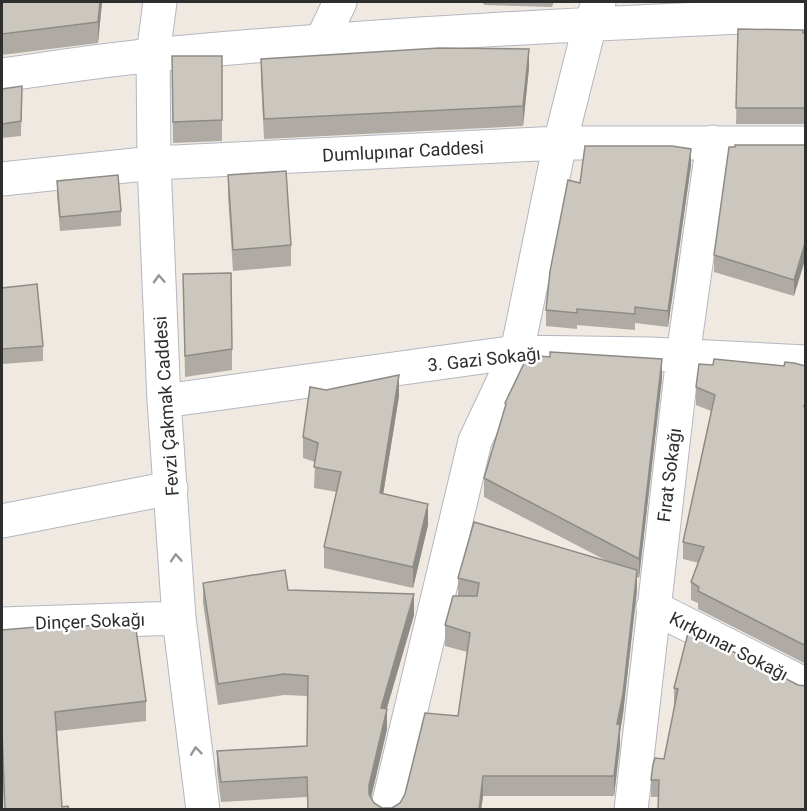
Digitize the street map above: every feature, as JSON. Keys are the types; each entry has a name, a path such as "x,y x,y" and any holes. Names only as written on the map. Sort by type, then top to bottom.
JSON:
{"street":[{"name":"Fevzi Çakmak Caddesi","path":"160,2 153,55 154,163 164,401 179,618 203,810"},
{"path":"321,42 340,2"},
{"path":"2,75 153,55 321,42 595,13 806,14"},
{"path":"387,810 475,441 517,352 560,143 595,13"},
{"name":"Fırat Sokağı","path":"631,810 683,356 713,142"},
{"name":"Dumlupınar Caddesi","path":"2,180 154,163 560,143 806,143"},
{"name":"3. Gazi Sokağı","path":"164,401 517,352 806,362"},
{"path":"2,521 171,488"},
{"name":"Kırkpınar Sokağı","path":"653,607 806,685"},
{"name":"Dinçer Sokağı","path":"2,624 179,618"}],"building":[{"path":"2,2 100,2 98,22 2,34"},
{"path":"738,29 803,30 803,33 806,33 806,108 736,108"},
{"path":"439,48 529,49 523,106 264,119 261,59"},
{"path":"172,56 222,56 222,120 173,122"},
{"path":"22,86 21,121 2,124 2,89"},
{"path":"735,145 806,145 806,240 794,280 714,255 729,147 735,147"},
{"path":"585,146 672,146 691,149 668,311 635,307 635,314 577,309 577,313 546,310 550,271 568,180 580,183"},
{"path":"286,171 291,245 233,250 228,175"},
{"path":"118,175 121,211 60,217 57,181"},
{"path":"231,273 232,349 185,356 183,274"},
{"path":"37,284 43,346 2,349 2,288"},
{"path":"550,352 662,359 639,559 484,478 505,403 528,355 550,357"},
{"path":"714,359 784,366 785,362 806,366 806,407 803,406 806,408 806,646 698,591 699,587 691,582 704,547 683,542 715,395 696,387 699,364 713,365"},
{"path":"399,375 380,493 428,504 413,567 324,547 341,472 314,467 318,443 303,437 310,387 326,390"},
{"path":"474,522 637,570 623,694 617,724 620,725 614,776 483,776 479,810 308,810 307,777 221,782 217,751 307,746 308,676 284,674 218,684 203,583 285,570 288,590 414,594 381,708 387,709 369,785 369,794 374,803 382,808 392,808 400,803 405,794 425,713 458,716 470,633 445,625 453,596 477,596 479,583 458,578"},
{"path":"135,622 146,701 55,712 62,807 68,806 69,810 5,810 2,630"},
{"path":"689,629 798,685 806,686 806,810 658,810 659,780 651,780 653,764 655,758 664,759 678,689 674,688"}]}
